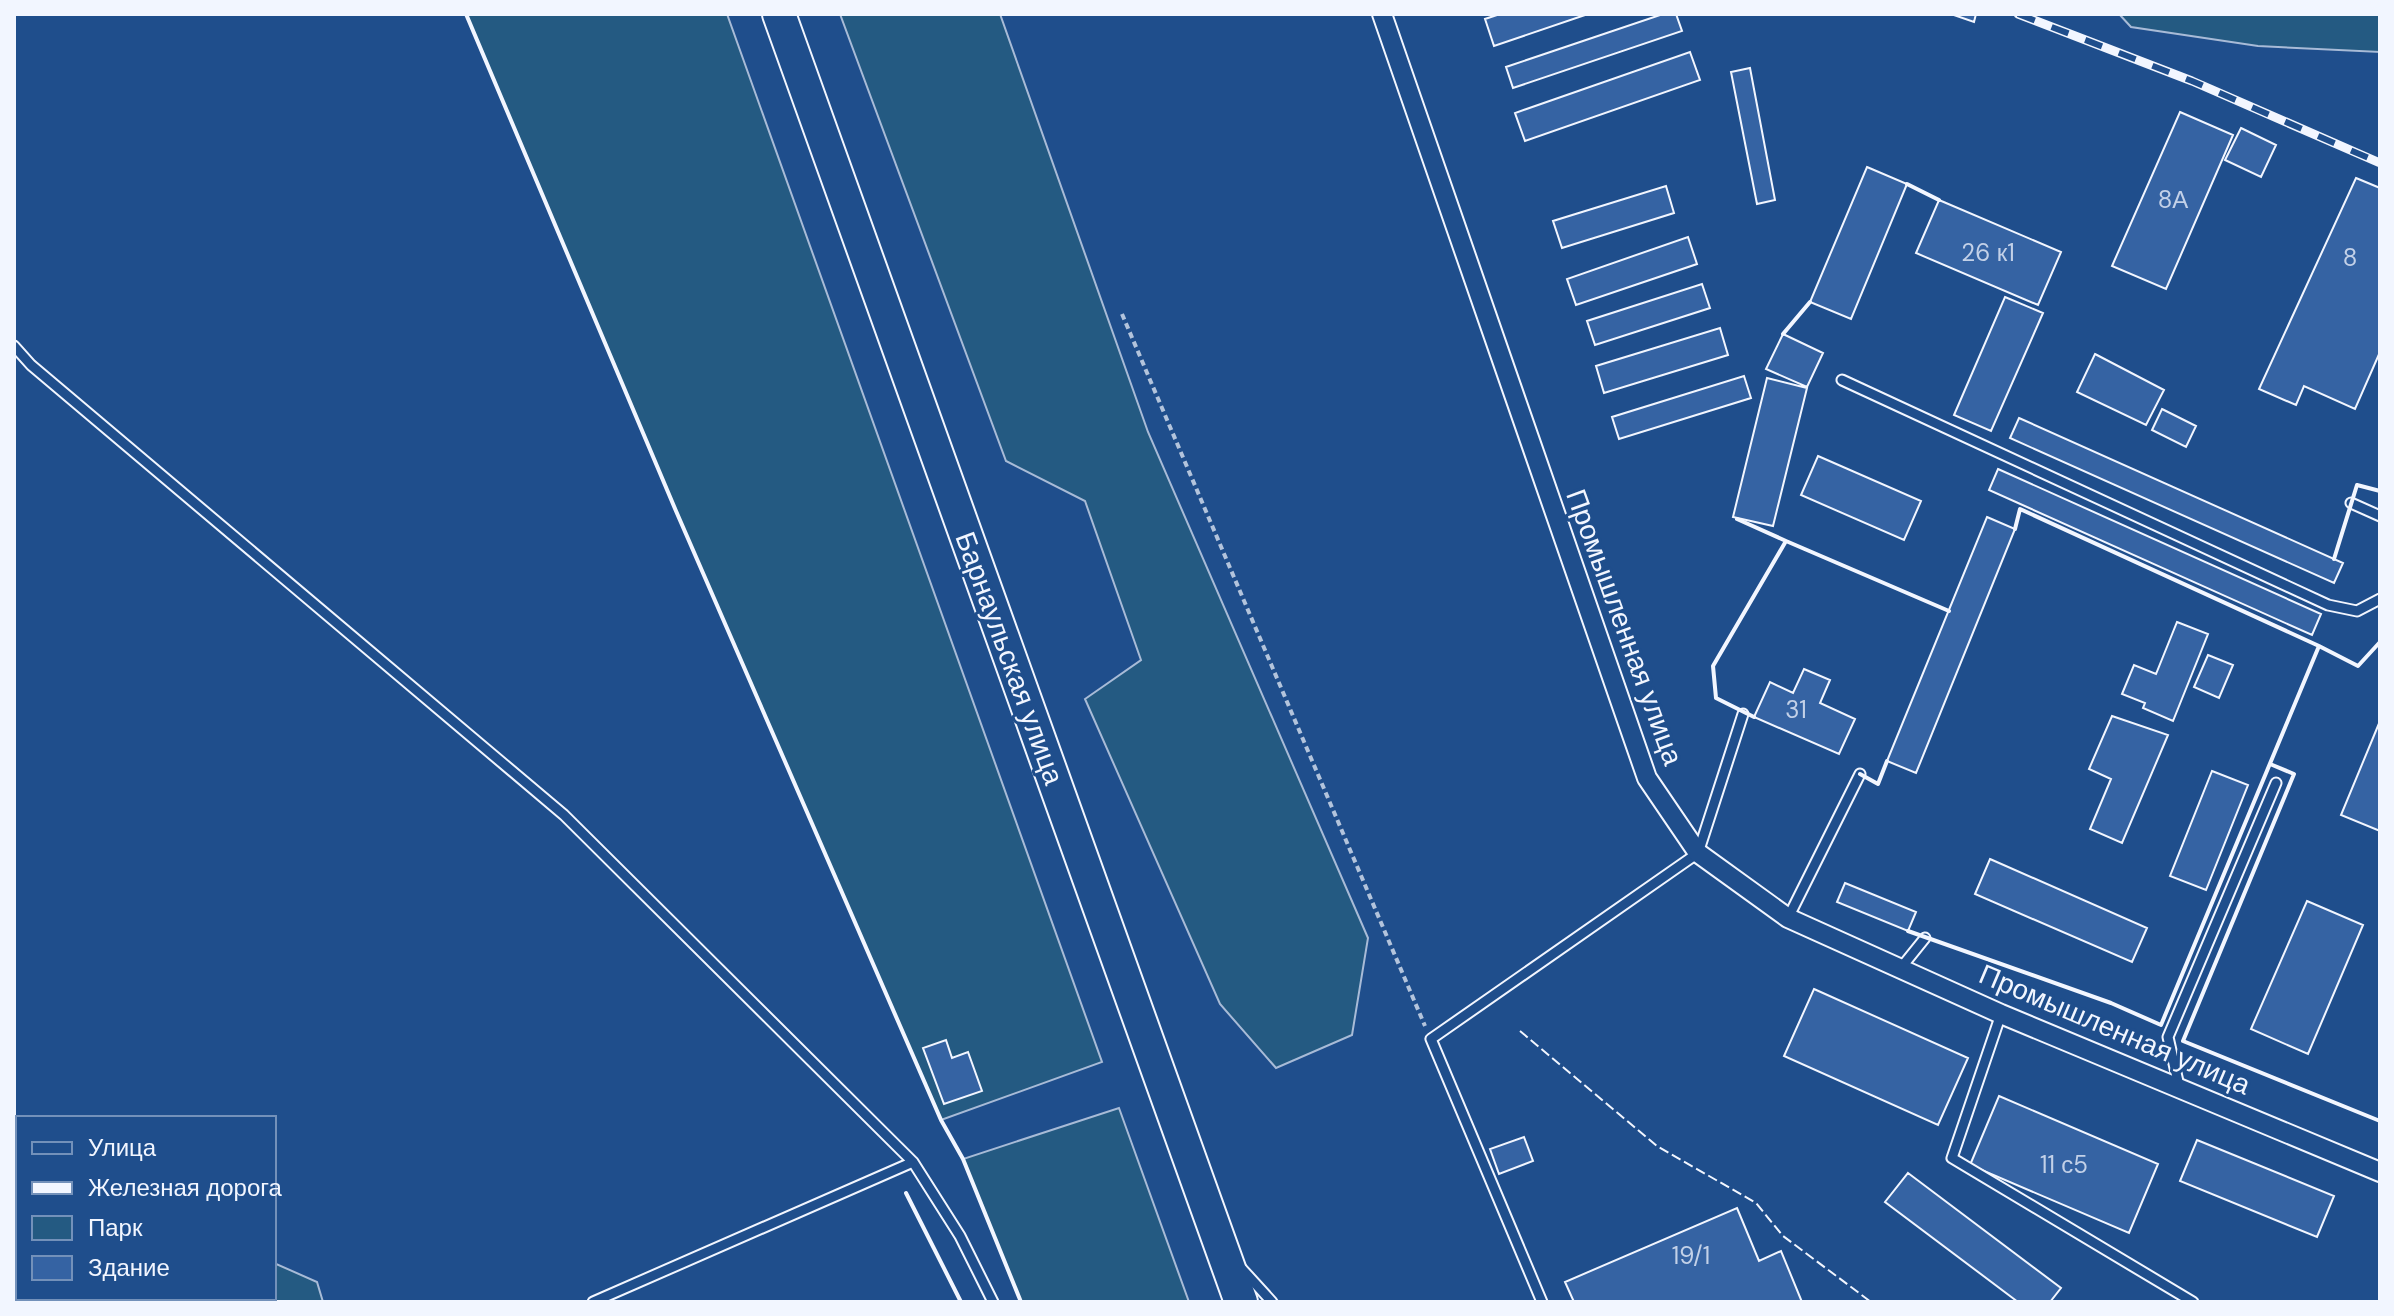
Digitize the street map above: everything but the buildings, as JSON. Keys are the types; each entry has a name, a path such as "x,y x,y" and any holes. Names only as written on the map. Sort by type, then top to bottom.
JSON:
{"highway":[{"name":"Барнаульская улица","path":"779,14 1241,1302"}],"street":[{"name":"Промышленная улица","path":"1382,14 1647,778 1698,853 1788,918 2001,1014 2380,1172"}],"lane":[{"path":"14,346 31,365 564,815 913,1162 960,1236 993,1302"},
{"path":"1842,380 2328,605 2357,611 2380,599"},
{"path":"2351,503 2380,516"},
{"path":"1542,1302 1431,1039 1698,853 1743,714"},
{"path":"1788,918 1860,774"},
{"path":"2179,1086 2168,1037 2276,783"},
{"path":"1900,969 1925,938"},
{"path":"2001,1014 1952,1158 2193,1302"},
{"path":"593,1302 913,1162"},
{"path":"1221,1245 1272,1302"}],"path":[{"path":"1122,314 1431,1039"}],"green space":[{"path":"466,14 727,14 1102,1062 941,1120 676,511"},
{"path":"840,14 1000,14 1148,432 1368,938 1352,1035 1276,1068 1220,1004 1085,699 1141,660 1085,501 1006,461"},
{"path":"2119,14 2380,14 2380,52 2258,46 2131,27"},
{"path":"1119,1108 1189,1302 1021,1302 963,1159"},
{"path":"14,1204 16,1300 276,1300 276,1264 317,1282 323,1302 14,1302"}],"railway":[{"path":"2018,14 2192,81 2380,163"}],"fence":[{"path":"1520,1031 1657,1146 1756,1203 1783,1236 1871,1302"}],"wall":[{"path":"466,14 676,511 941,1120 963,1159 1021,1302"},
{"path":"1907,184 1939,200"},
{"path":"1783,334 1810,302"},
{"path":"2334,559 2357,485 2380,491"},
{"path":"1908,931 2111,1003 2161,1025 2319,646 2020,509 2015,529"},
{"path":"1737,519 1786,541"},
{"path":"1754,717 1716,698 1713,666 1786,541 1949,611"},
{"path":"2319,646 2358,666 2380,642"},
{"path":"1860,774 1878,784 1887,761"},
{"path":"2270,764 2294,774 2183,1041 2380,1121"},
{"path":"906,1193 961,1302"}]}
